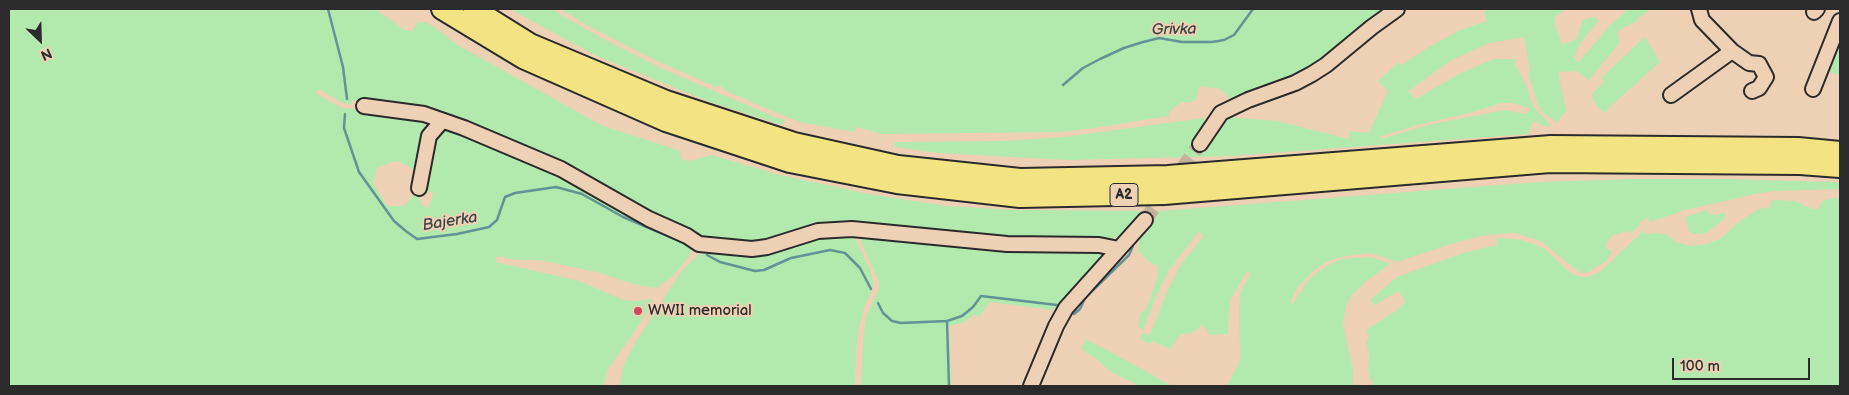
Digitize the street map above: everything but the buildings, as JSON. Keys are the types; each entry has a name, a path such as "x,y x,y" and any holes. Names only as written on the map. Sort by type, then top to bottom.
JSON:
{"highway":[{"name":"A2","path":"442,9 523,58 666,121 790,162 897,183 1030,196 1164,194 1550,162 1800,164 1840,168"},
{"name":"A2","path":"474,9 530,44 656,98 794,143 898,166 1020,179 1168,176 1551,146 1798,148 1840,152"}],"street":[{"path":"1200,144 1220,113 1248,100 1295,83 1312,74 1397,9"},
{"path":"1699,9 1702,20 1732,51 1750,63 1759,64 1766,77 1759,88 1752,91"},
{"path":"1812,89 1840,21"},
{"path":"1671,94 1732,51"},
{"path":"364,106 424,114 464,128 561,168 649,219 687,236 699,244 752,249 767,247 818,231 852,229 1007,244 1099,245 1119,249"},
{"path":"418,188 429,136 442,121"},
{"path":"1031,386 1048,343 1066,308 1145,220"}],"green space":[{"path":"9,9 374,9 405,30 412,31 418,22 425,22 461,47 601,125 680,151 681,159 689,161 712,155 776,174 869,194 947,206 1014,210 1160,211 1538,182 1727,179 1840,183 1840,189 1774,191 1685,210 1650,222 1648,218 1641,221 1639,226 1631,233 1628,231 1613,235 1606,243 1606,248 1612,252 1606,261 1588,272 1582,273 1541,241 1515,233 1485,235 1447,245 1397,262 1367,253 1341,257 1326,262 1312,272 1299,285 1290,302 1293,304 1306,283 1314,275 1342,259 1371,257 1389,263 1389,265 1365,282 1351,296 1346,305 1343,325 1353,371 1353,386 1227,386 1240,358 1240,293 1250,274 1247,271 1231,299 1228,334 1210,335 1202,324 1200,328 1191,333 1181,334 1170,349 1152,341 1149,344 1140,339 1142,333 1150,335 1177,272 1183,261 1203,237 1199,231 1169,270 1143,330 1138,326 1141,313 1146,309 1151,296 1157,278 1158,266 1151,263 1138,251 1141,234 1150,223 1141,214 1120,236 1109,240 1025,240 846,226 763,244 706,239 468,127 362,103 357,100 352,101 352,104 343,103 319,89 315,93 342,108 428,118 431,127 415,172 409,166 396,161 377,168 373,183 386,205 403,206 425,180 428,181 431,177 434,140 438,134 446,129 539,161 688,239 692,248 689,256 672,277 656,288 540,260 516,260 498,256 496,259 496,262 579,281 623,300 654,299 639,325 608,369 603,386 9,386","holes":["433,191 428,208 424,207 417,195"]},
{"path":"510,9 553,9 598,36 663,69 785,120 782,125 710,102 597,56"},
{"path":"561,9 1388,9 1301,75 1233,101 1219,89 1202,86 1198,88 1196,99 1193,102 1179,104 1169,112 1169,116 1094,128 1062,132 881,134 857,127 854,132 800,122 724,90 722,86 718,85 716,87 653,59 585,24"},
{"path":"1492,9 1566,9 1555,17 1555,26 1562,45 1576,39 1583,20 1593,17 1599,20 1579,45 1574,58 1578,63 1608,27 1629,9 1637,11 1648,9 1649,11 1639,17 1636,22 1617,33 1620,42 1589,80 1577,71 1558,72 1566,111 1557,122 1542,112 1537,102 1528,73 1530,72 1524,37 1489,43 1452,60 1408,91 1416,99 1463,72 1494,59 1516,59 1515,65 1525,83 1533,106 1550,125 1548,127 1533,121 1528,134 1232,156 1068,160 939,153 895,147 895,142 1003,141 1064,137 1204,118 1206,126 1214,135 1227,117 1277,121 1349,139 1350,131 1367,133 1370,130 1388,91 1378,81 1398,63 1402,65 1460,30 1487,21 1484,11","holes":["1501,103 1513,103 1530,108 1527,114 1505,110 1428,125 1381,139 1381,136 1421,124 1470,113"]},
{"path":"1840,28 1840,75 1824,71"},
{"path":"1645,37 1660,62 1603,113 1593,101 1592,94 1604,81 1602,77"},
{"path":"1840,197 1840,386 1374,386 1370,378 1368,369 1369,355 1366,342 1369,338 1366,330 1397,310 1405,302 1400,292 1394,293 1375,305 1370,300 1397,277 1463,253 1497,245 1497,238 1517,239 1545,249 1569,272 1580,277 1588,277 1600,272 1643,231 1646,234 1659,233 1668,235 1676,242 1691,246 1707,244 1720,239 1740,221 1757,210 1766,207 1769,210 1772,200 1795,201 1812,209 1817,209 1824,200"},
{"path":"1707,210 1712,215 1725,213 1725,218 1707,233 1693,234 1689,231 1685,217"},
{"path":"852,233 871,272 873,283 859,326 855,386 620,386 623,366 635,343 680,273 698,255 710,250"},
{"path":"861,234 1097,248 1106,253 1082,284 1053,310 990,302 979,317 974,314 965,322 949,326 951,386 861,386 866,317 879,289 879,282 861,242"},
{"path":"1086,339 1170,385 1140,386 1111,372 1081,349"}],"waterway":[{"name":"Bajerka","path":"328,9 343,67 347,99"},
{"name":"Grivka","path":"1063,85 1083,68 1124,48 1143,42 1159,38 1182,42 1224,40 1234,35 1253,9"},
{"name":"Bajerka","path":"345,114 344,128 359,172 394,221 417,239 457,234 489,227 497,220 505,197 515,193 556,187 582,194 623,217 687,244"},
{"path":"1074,314 1080,309 1085,298 1129,255 1133,246"},
{"name":"Bajerka","path":"707,255 720,262 755,271 764,270 791,258 830,250 845,253 860,268 871,289"},
{"name":"Grivka","path":"949,386 947,321 962,316 973,307 981,296 1057,305"},
{"name":"Bajerka","path":"878,303 883,313 892,321 901,323 947,321"}],"tunnel":[{"path":"1145,220 1200,144"}],"place":[{"name":"WWII memorial","path":"638,311"}]}
